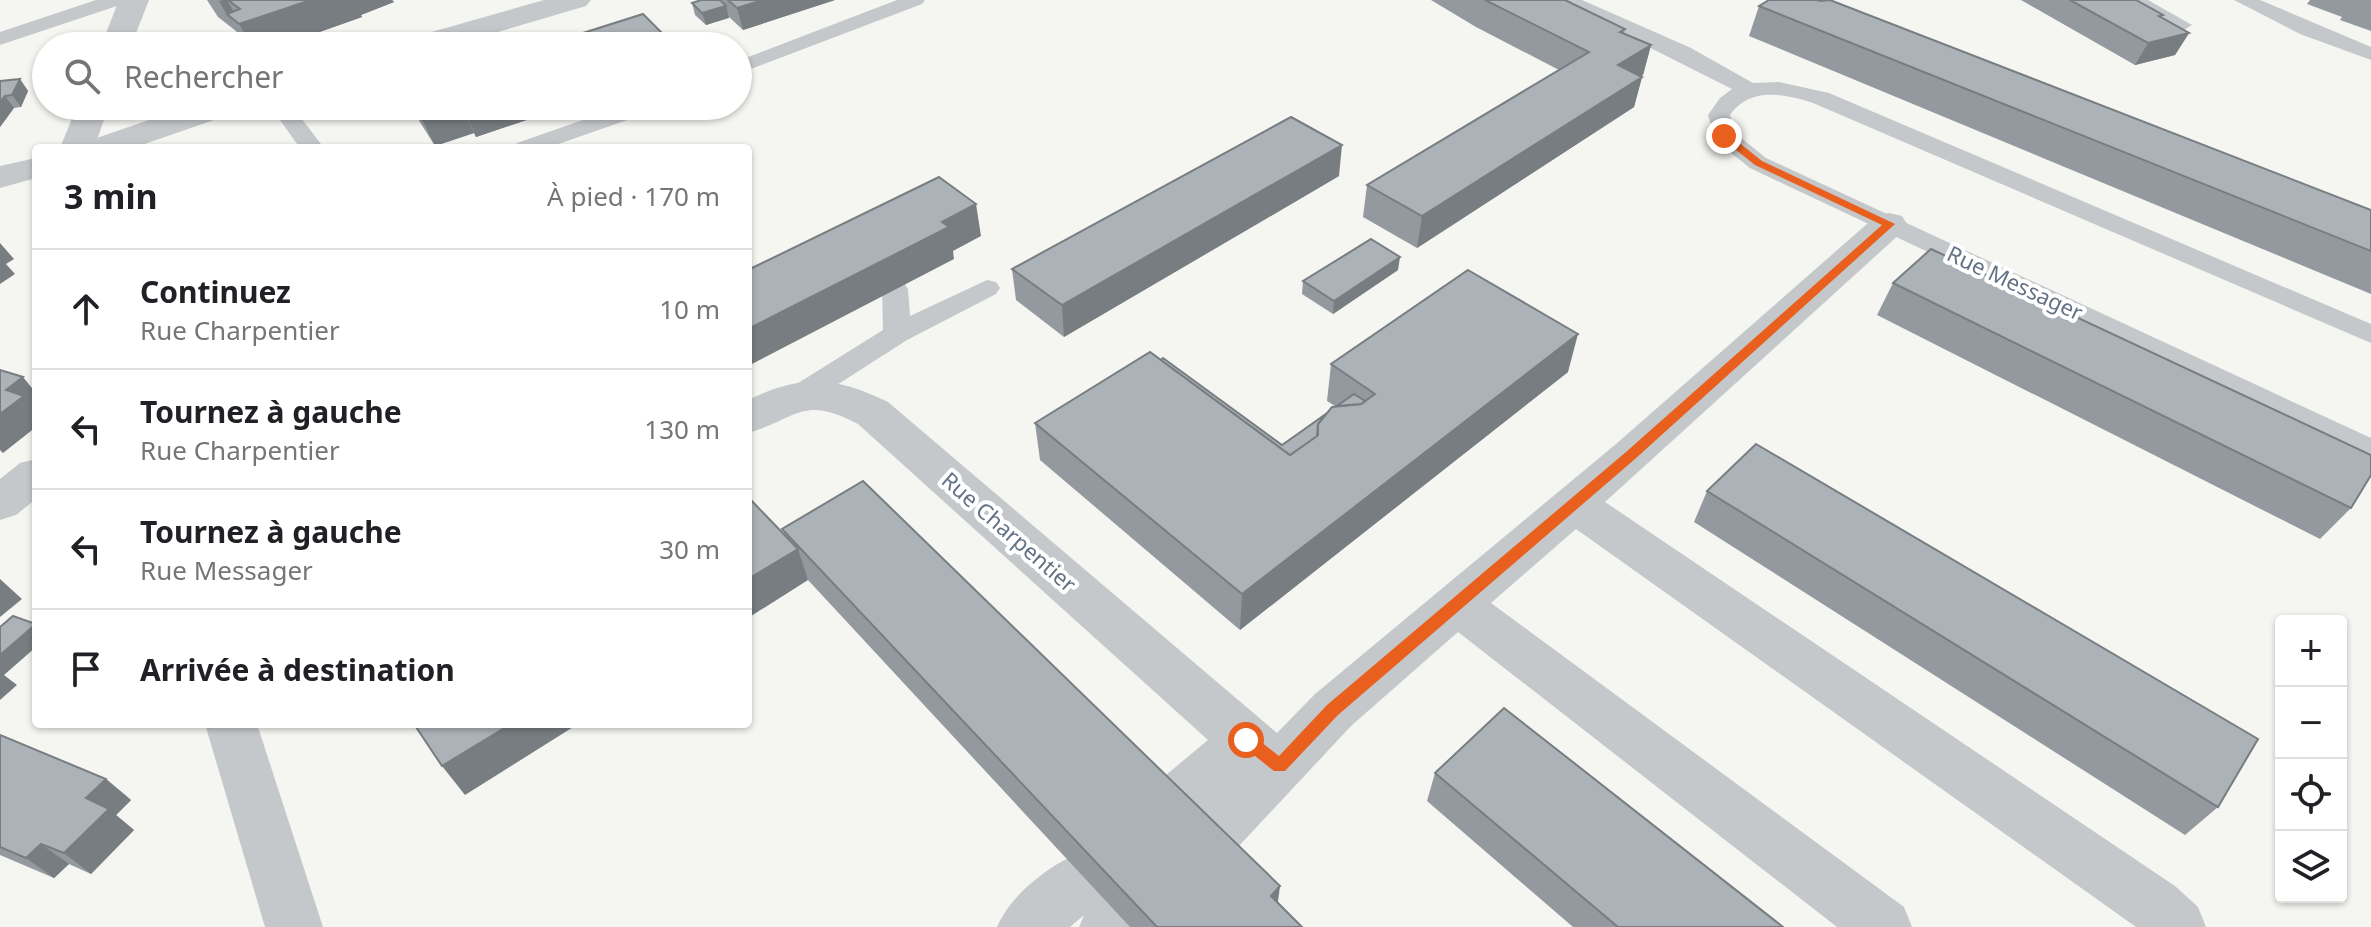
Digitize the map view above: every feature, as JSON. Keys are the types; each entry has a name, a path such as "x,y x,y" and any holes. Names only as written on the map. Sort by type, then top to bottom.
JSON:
{"street":[{"path":"121,32 134,0"},
{"path":"466,32 576,0"},
{"path":"79,144 88,120"},
{"path":"112,144 181,120"},
{"path":"0,177 32,169"},
{"path":"1185,826 1263,753 1333,710 1574,504 1889,224"},
{"path":"752,416 805,392"},
{"name":"Rue Charpentier","path":"805,392 845,398 873,413 1263,753"},
{"path":"0,503 32,478"},
{"path":"1574,504 2155,906 2177,927"},
{"path":"1457,604 1883,927"},
{"path":"232,728 294,927"},
{"path":"1026,927 1104,907"}],"lane":[{"path":"0,39 116,0"},
{"path":"752,63 915,0"},
{"path":"1565,0 1683,53 1750,90 1784,88 1821,98 2371,334"},
{"path":"2132,0 2182,25"},
{"path":"2244,0 2307,30 2371,54"},
{"name":"Rue Messager","path":"1750,90 1724,104 1719,115 1720,127 1733,146 1758,163 2371,450"},
{"path":"291,120 309,144"},
{"path":"536,144 605,120"},
{"path":"805,392 897,334 987,288"},
{"path":"895,289 897,334"}],"building":[{"path":"228,0 311,0 239,24 227,14 240,9"},
{"path":"720,0 726,6 702,13 692,3"},
{"path":"728,0 763,0 737,8"},
{"path":"1485,0 1565,0 1625,29 1620,32 1651,45 1618,65 1642,77 1422,216 1367,185 1589,52"},
{"path":"1769,0 1830,0 2371,210 2371,251 1759,6"},
{"path":"2070,0 2136,0 2189,33 2148,43"},
{"path":"643,14 661,32 586,32"},
{"path":"20,79 12,95 5,96 0,102 0,81"},
{"path":"1291,117 1342,145 1062,305 1012,269"},
{"path":"939,177 976,204 942,222 949,227 752,327 752,268"},
{"path":"1371,239 1400,257 1334,301 1303,281"},
{"path":"1931,249 2371,455 2371,475 2351,508 1893,283"},
{"path":"1468,270 1578,334 1242,594 1035,423 1150,352 1290,455 1318,435 1318,424 1332,407 1361,404 1375,394 1331,364"},
{"path":"1163,358 1282,445 1326,414 1318,424 1317,436 1290,455 1161,360"},
{"path":"0,370 23,377 6,390 24,396 0,414"},
{"path":"1354,394 1365,401 1337,406"},
{"path":"1756,444 2258,739 2218,807 1707,491"},
{"path":"863,481 1280,886 1271,896 1302,927 1157,927 782,529"},
{"path":"752,501 798,549 752,577"},
{"path":"13,616 32,623 32,627 0,655 0,627"},
{"path":"1504,708 1783,927 1618,927 1435,773"},
{"path":"417,728 504,728 442,766"},
{"path":"0,735 106,779 86,798 109,809 64,853 41,844 26,858 0,847"}],"route":[{"path":"1246,740 1280,766 1333,710 1631,455 1889,224 1758,163 1745,156 1724,136"}]}
